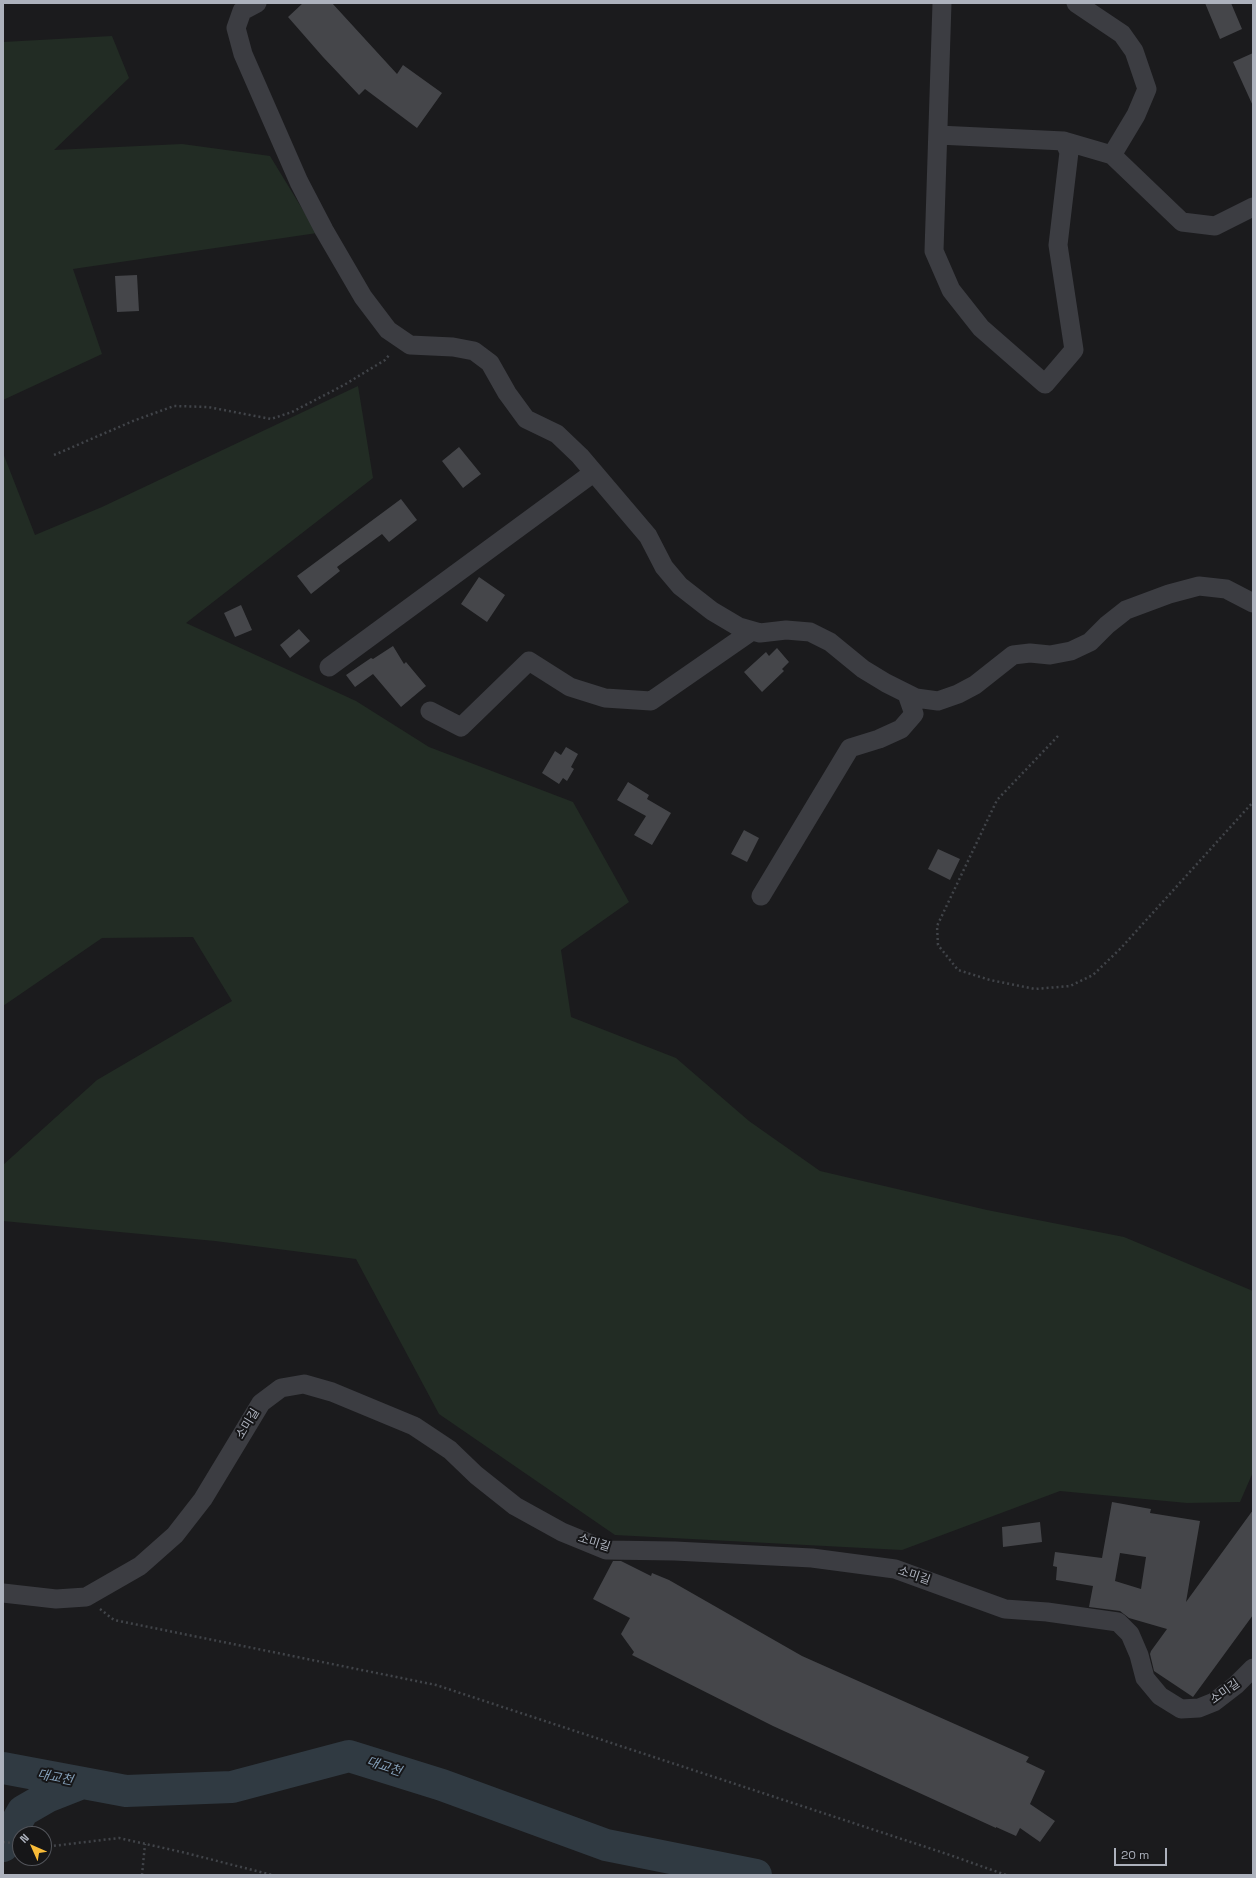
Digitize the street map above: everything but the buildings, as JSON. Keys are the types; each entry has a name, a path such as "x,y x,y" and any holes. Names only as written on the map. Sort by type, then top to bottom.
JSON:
{"street":[{"path":"257,3 242,11 236,28 243,54 300,182 324,230 363,297 388,330 410,345 453,347 474,351 490,362 507,393 526,419 557,434 580,456 648,536 664,567 680,586 712,611 739,627 760,633 786,630 810,632 830,642 863,669 907,694 916,698 938,701 958,694 975,685 1013,655 1030,653 1050,655 1071,651 1090,642 1107,625 1126,610 1169,594 1199,586 1226,589 1253,603"},
{"path":"942,3 934,251 951,290 981,328 1046,384 1074,350 1058,245 1069,152 1064,141"},
{"path":"1076,3 1122,34 1134,51 1147,89 1136,115 1112,155"},
{"path":"938,135 1064,141 1112,155 1182,222 1215,226 1253,208"},
{"path":"330,667 593,473"},
{"path":"430,711 461,727 529,661 570,687 605,698 651,701 752,631"},
{"path":"761,896 850,748 879,739 901,729 914,714 907,694"},
{"name":"소미길","path":"3,1592 56,1599 86,1597 140,1566 175,1535 203,1499 261,1402 281,1388 304,1384 332,1392 414,1426 450,1450 476,1475 515,1506 562,1532 606,1550 675,1551 812,1558 895,1569 1005,1609 1047,1612 1118,1622 1130,1634 1139,1655 1145,1678 1160,1696 1181,1709 1199,1708 1214,1702 1236,1685 1253,1668"}],"path":[{"path":"54,455 133,421 174,406 208,407 271,418 292,412 344,385 385,360 400,339"},
{"path":"1058,736 997,800 937,926 938,945 958,970 990,980 1035,989 1070,986 1093,975 1121,948 1253,802"},
{"path":"86,1597 114,1620 436,1685 924,1846 1006,1875"},
{"path":"52,1846 119,1838 272,1875"},
{"path":"142,1875 145,1844"}],"shaded area":[{"path":"112,36 129,78 54,150 182,144 270,156 317,233 73,269 102,354 3,400 3,42"},
{"path":"358,386 373,478 186,623 356,701 429,747 573,802 629,902 561,950 571,1017 676,1058 749,1121 820,1171 987,1210 1124,1237 1253,1291 1253,1472 1240,1502 1187,1503 1060,1491 902,1550 615,1535 439,1414 356,1259 215,1241 3,1221 3,1165 97,1080 232,1001 193,937 102,938 3,1006 3,453 35,535 102,507"}],"waterway":[{"name":"대교천","path":"3,1768 126,1791 232,1787 349,1756 442,1785 606,1845 756,1875"},
{"path":"3,1846 23,1811 49,1796 82,1783"}]}
